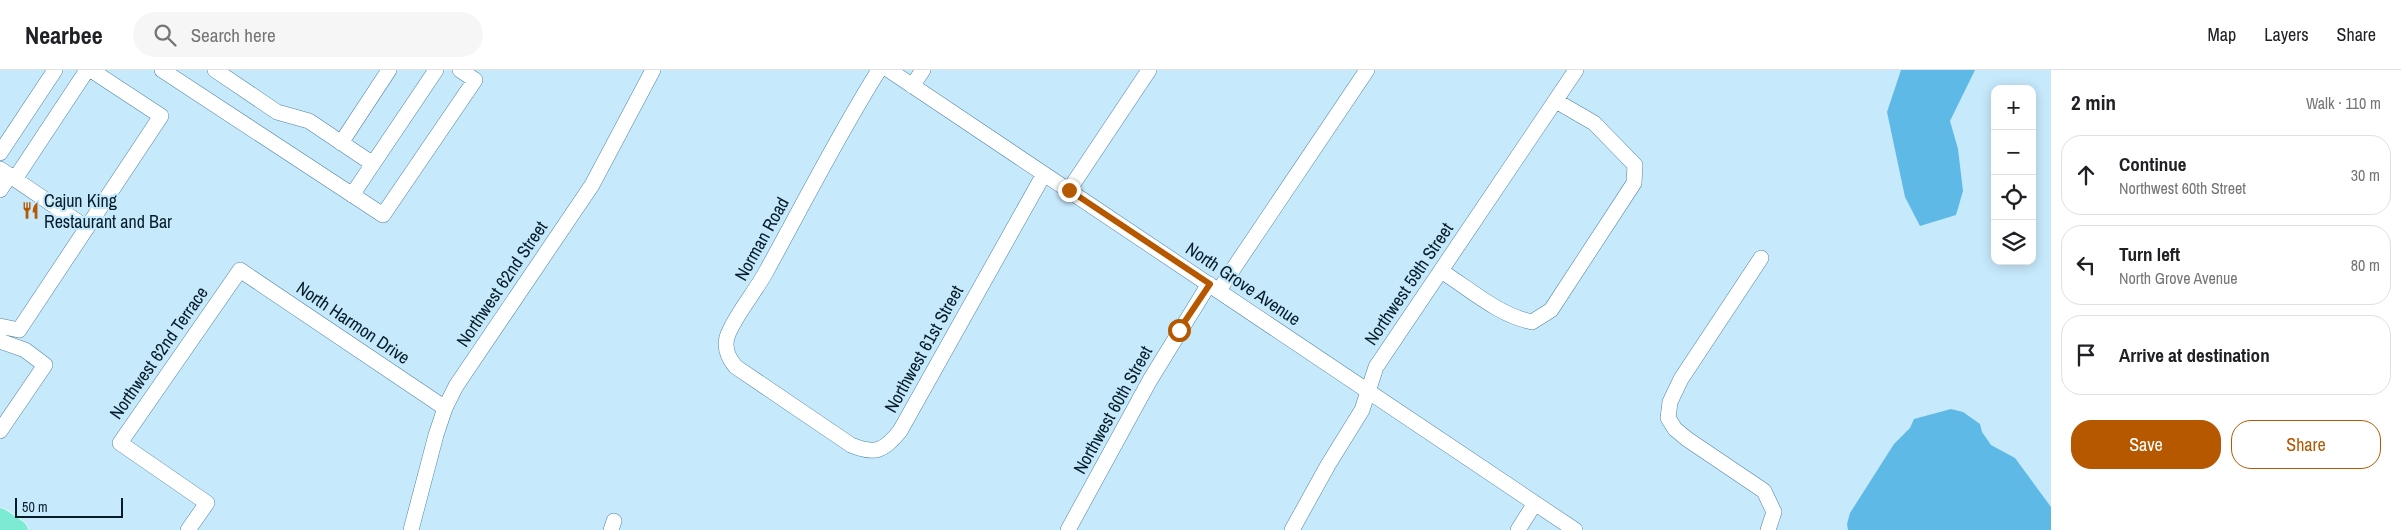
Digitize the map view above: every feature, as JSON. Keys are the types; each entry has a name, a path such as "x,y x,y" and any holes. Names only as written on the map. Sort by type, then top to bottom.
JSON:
{"main road":[{"path":"0,518 18,530"}],"street":[{"path":"0,153 55,70"},
{"path":"0,190 8,174 89,70 161,116 19,330 0,326"},
{"path":"162,70 383,215 475,80 460,70"},
{"path":"215,70 278,112 309,122 372,164"},
{"path":"341,143 389,70"},
{"path":"352,195 436,70"},
{"name":"Northwest 62nd Street","path":"411,530 445,408 456,386 592,185 653,70"},
{"name":"Norman Road","path":"793,406 736,367 729,359 726,347 728,333 766,272 850,116 879,70"},
{"name":"North Grove Avenue","path":"889,70 1575,530"},
{"path":"912,86 923,70"},
{"path":"1069,190 1149,70"},
{"name":"Northwest 60th Street","path":"1068,530 1150,380 1367,70"},
{"name":"Northwest 59th Street","path":"1292,530 1328,464 1362,410 1376,367 1576,70"},
{"path":"1441,271 1500,310 1515,318 1532,322 1551,310 1574,277 1634,182 1634,165 1594,123 1556,101"},
{"path":"8,174 87,228"},
{"name":"Northwest 61st Street","path":"793,406 851,445 865,451 880,450 891,443 900,431 1044,174"},
{"path":"1761,258 1681,380 1670,402 1668,418 1675,429 1687,439 1764,491 1774,512 1768,530"},
{"name":"North Harmon Drive","path":"240,270 445,408"},
{"name":"Northwest 62nd Terrace","path":"188,530 207,503 120,443 240,270"},
{"path":"0,341 25,350 45,365 0,431"},
{"path":"1518,530 1536,503"}],"water":[{"path":"1901,70 1975,70 1950,121 1958,149 1963,191 1956,215 1920,226 1905,197 1887,112"},
{"path":"1951,409 1963,412 1980,424 1982,432 1991,445 2015,458 2051,507 2051,530 1848,530 1847,524 1850,513 1894,444 1910,428 1914,419"}],"place":[{"name":"Cajun King Restaurant and Bar","path":"30,211"}],"route":[{"path":"1069,190 1210,284 1179,330"}]}
